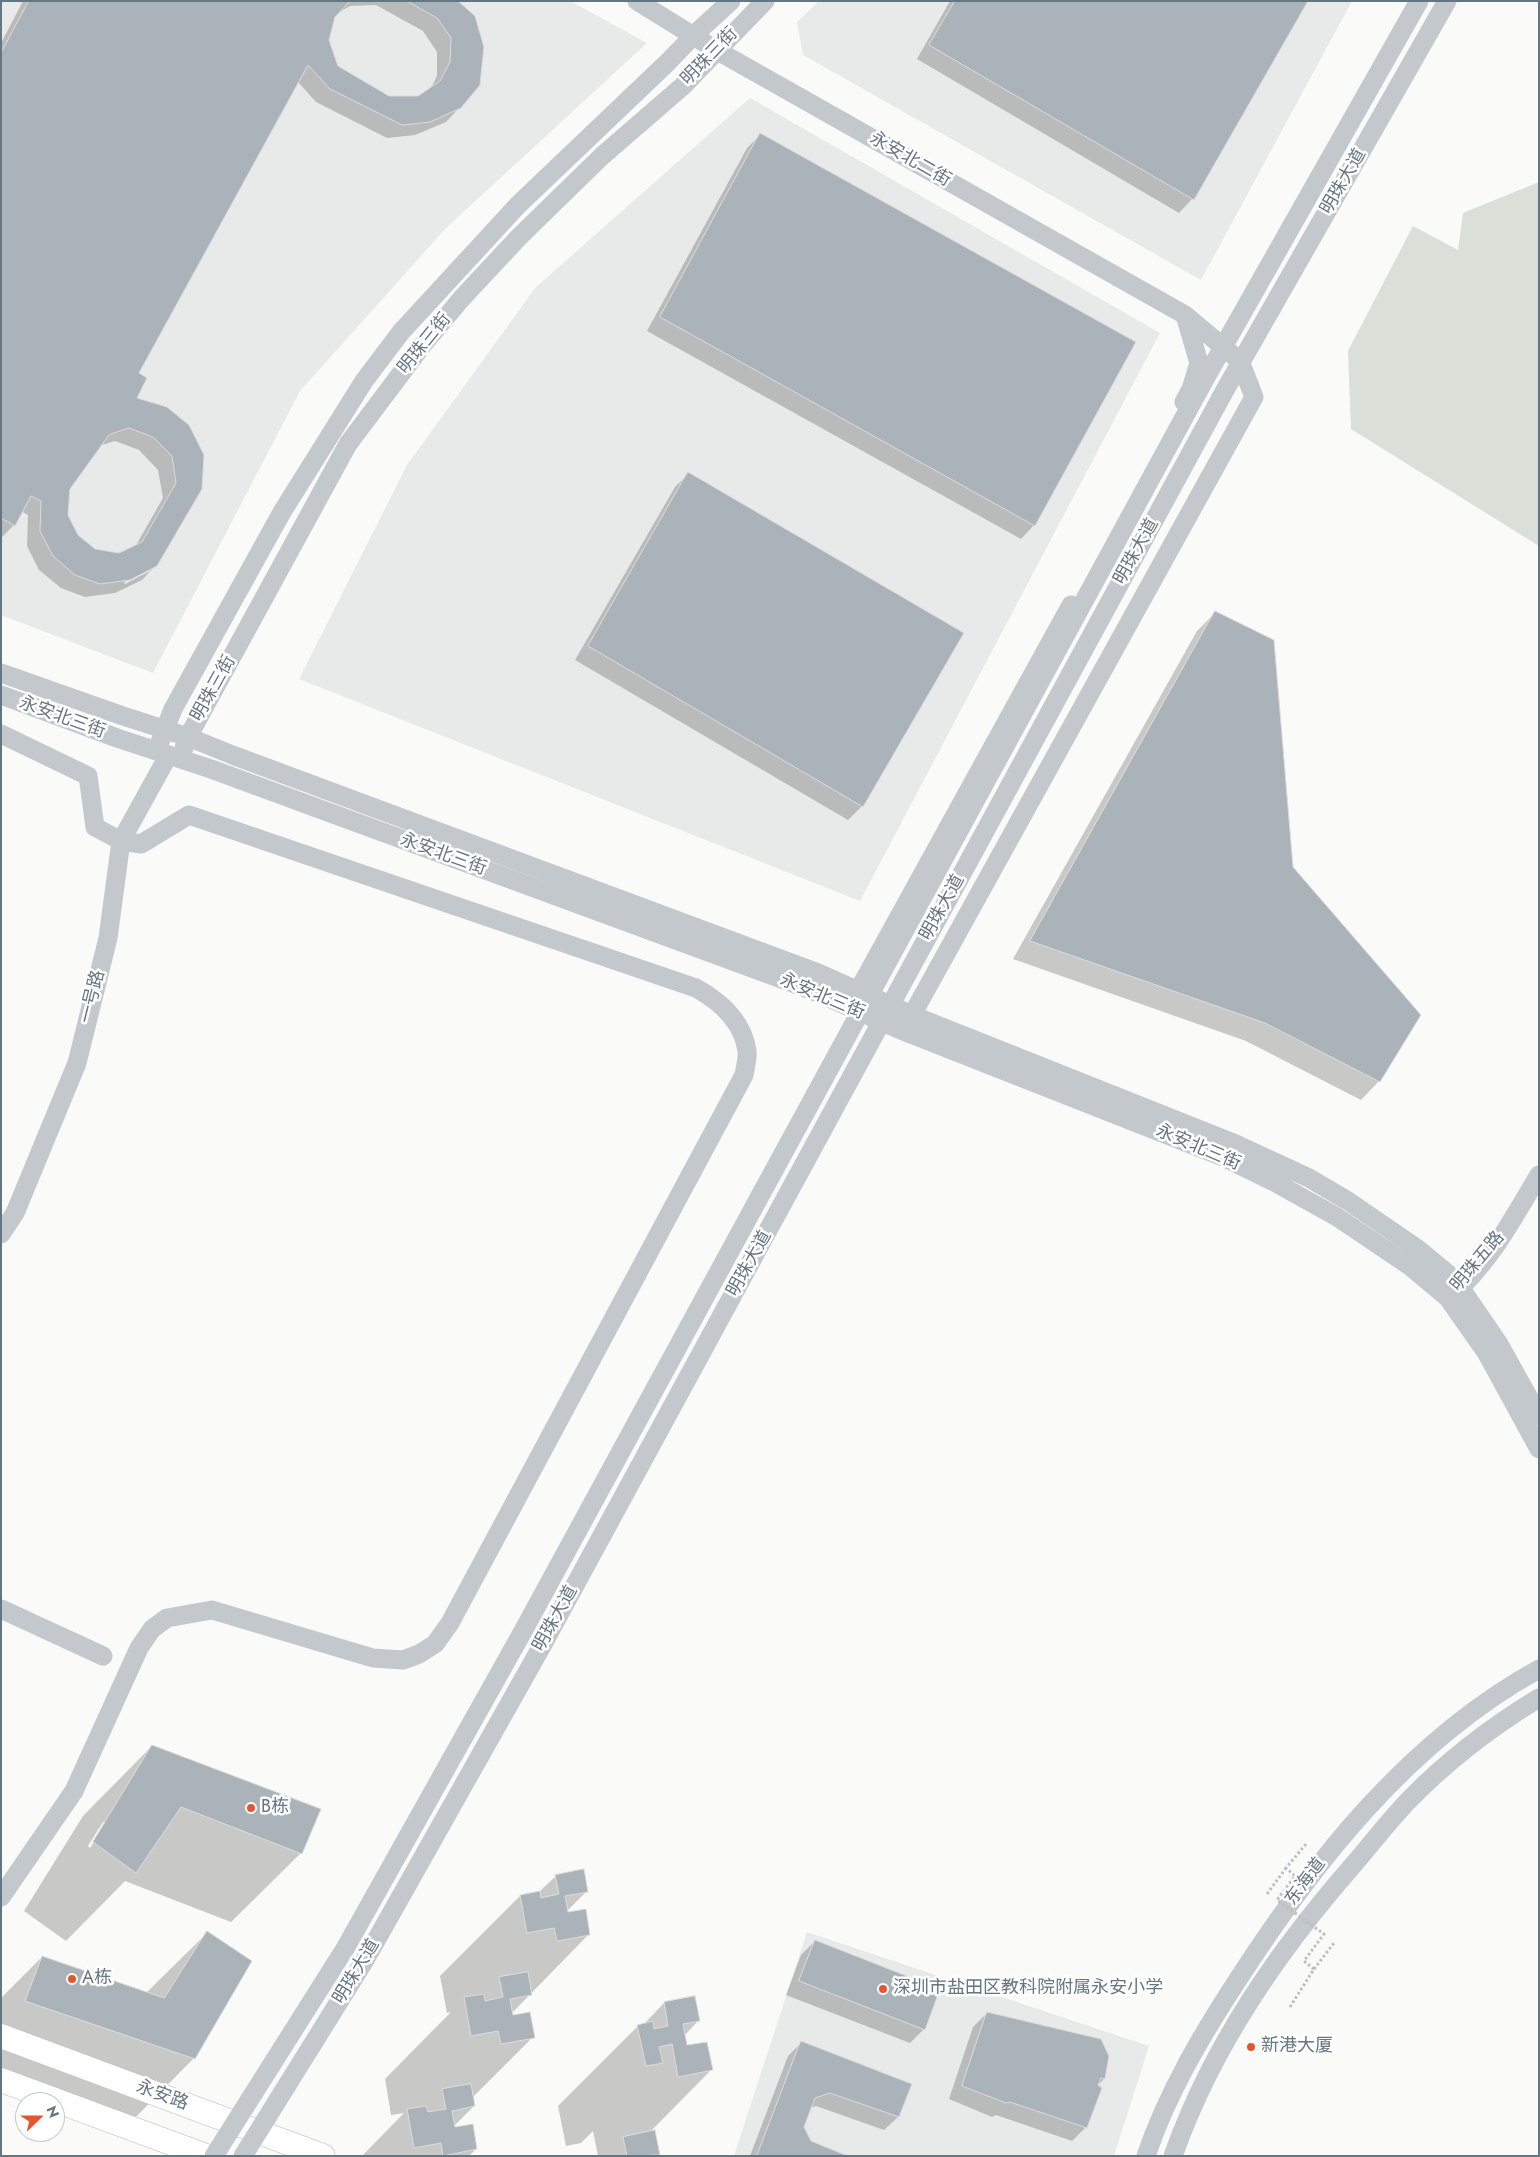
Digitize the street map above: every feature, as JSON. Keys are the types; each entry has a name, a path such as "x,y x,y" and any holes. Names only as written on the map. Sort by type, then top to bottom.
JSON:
{"main road":[{"name":"永安路","path":"1,2036 307,2154"},
{"path":"1,2080 206,2156"}],"street":[{"name":"永安北二街","path":"637,1 716,50 1185,316"},
{"name":"明珠三街","path":"168,755 164,730 173,709 282,512 360,388 401,332 518,206 731,1"},
{"name":"明珠三街","path":"168,755 188,737 348,444 415,355 462,298 518,238 602,156 684,85 765,1"},
{"name":"明珠大道","path":"214,2156 346,1947 522,1633 1205,379 1419,1"},
{"name":"明珠大道","path":"243,2156 366,1960 543,1644 1225,390 1447,1"},
{"name":"明珠大道","path":"858,991 1191,389 1199,363 1185,316"},
{"name":"明珠大道","path":"907,1023 1254,397 1240,361 1185,316"},
{"name":"永安北三街","path":"1,673 188,737 818,973 858,991 907,1023 1223,1157 1337,1217 1411,1267 1454,1293 1499,1344 1539,1416"},
{"name":"永安北三街","path":"1,695 809,989 868,1016 907,1023"},
{"path":"1,734 88,776 95,827 121,841 141,844 189,815 696,988 715,999 732,1015 742,1032 747,1052 744,1075 450,1623 435,1644 419,1654 403,1660 374,1658 212,1610 167,1618 152,1630 139,1648 74,1791 1,1897"},
{"name":"一号路","path":"1,1234 15,1213 77,1063 108,938 121,841 168,755"},
{"path":"858,991 868,1016"},
{"name":"明珠五路","path":"1454,1293 1495,1248 1539,1175"},
{"name":"永安北三街","path":"1454,1293 1539,1449"},
{"path":"1,1609 103,1656"},
{"name":"东海道","path":"1146,2156 1154,2132 1174,2087 1217,2012 1275,1923 1346,1831 1393,1781 1457,1723 1507,1687 1539,1669"},
{"name":"东海道","path":"1174,2156 1194,2100 1236,2024 1260,1985 1313,1910 1408,1801 1448,1764 1490,1730 1539,1698"}],"path":[{"path":"1267,1894 1306,1844"},
{"path":"1286,1868 1295,1876 1277,1900 1324,1934 1304,1961 1314,1969"},
{"path":"1290,2008 1314,1969 1334,1943"}],"shaded area":[{"path":"1,1 570,1 647,43 446,228 300,391 153,673 1,615"},
{"path":"819,1 1352,1 1201,280 803,55 797,22"},
{"path":"750,98 1160,333 860,901 299,679 407,465 536,287"},
{"path":"1539,182 1539,546 1351,429 1348,351 1413,226 1458,250 1463,213"},
{"name":"深圳市盐田区教科院附属永安小学","path":"807,1932 1149,2046 1114,2156 734,2156"}],"building":[{"path":"29,1 350,1 335,17 329,40 338,66 389,96 418,96 440,81 450,62 451,38 437,18 407,1 458,1 475,16 484,47 480,85 461,108 430,122 402,125 330,89 308,65 139,373 147,378 137,398 167,407 189,425 204,455 202,489 157,566 130,580 100,584 75,575 53,556 40,531 41,501 31,496 15,526 1,518 1,53","holes":["129,428 153,437 172,456 176,483 142,542 119,553 95,549 78,535 68,515 70,489 109,435"]},
{"path":"955,1 1308,1 1194,200 929,45"},
{"path":"760,133 1136,342 1035,526 660,317"},
{"path":"688,472 964,633 863,807 588,646"},
{"path":"1215,611 1274,640 1293,867 1421,1015 1380,1082 1265,1023 1030,941"},
{"name":"B栋","path":"152,1745 321,1809 302,1854 181,1807 136,1873 93,1842"},
{"path":"584,1869 588,1892 565,1896 568,1912 586,1909 590,1935 557,1941 554,1928 527,1933 520,1895 540,1891 541,1898 559,1894 555,1875"},
{"name":"A栋","path":"207,1931 252,1961 195,2059 25,2001 42,1956 164,1998"},
{"path":"815,1940 940,1989 925,2030 799,1981"},
{"path":"528,1972 532,1995 510,1999 513,2015 530,2012 535,2038 501,2044 498,2031 471,2036 464,1997 484,1994 485,2001 503,1997 499,1977"},
{"path":"695,1996 700,2021 683,2024 687,2045 707,2042 713,2070 678,2077 672,2044 659,2047 663,2063 646,2066 637,2025 653,2021 654,2029 668,2026 664,2002"},
{"path":"987,2012 1101,2039 1109,2056 1105,2079 1101,2078 1098,2085 1102,2088 1087,2128 1010,2102 1006,2103 962,2086"},
{"path":"801,2041 912,2084 899,2117 830,2093 815,2098 804,2127 811,2141 848,2156 757,2156"},
{"path":"471,2084 475,2106 452,2111 455,2127 473,2124 477,2149 443,2156 441,2143 414,2148 407,2109 426,2106 428,2112 446,2109 442,2089"},
{"path":"655,2130 660,2155 627,2156 623,2137"}],"place":[{"name":"B栋","path":"251,1808"},
{"name":"A栋","path":"72,1979"},
{"name":"深圳市盐田区教科院附属永安小学","path":"883,1989"},
{"name":"新港大厦","path":"1251,2047"}]}
